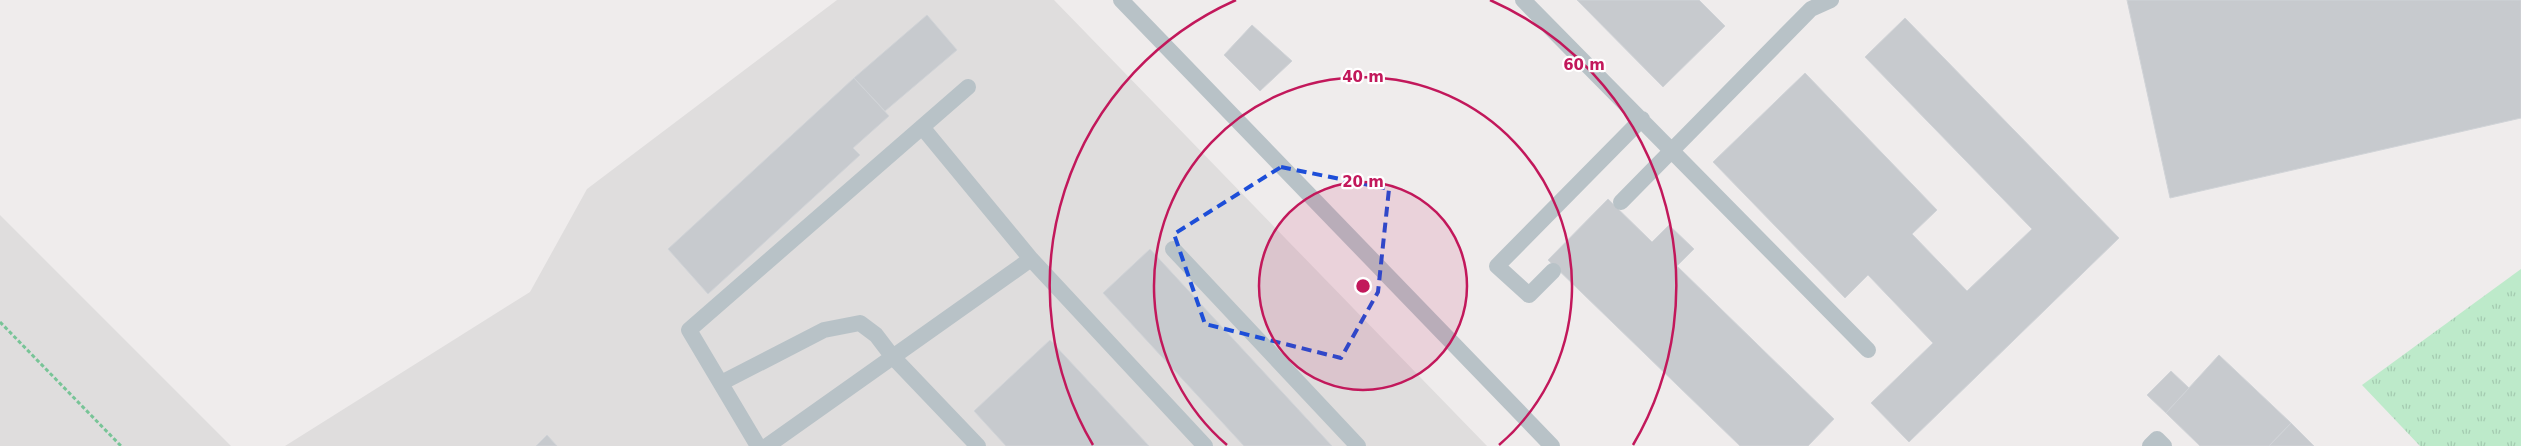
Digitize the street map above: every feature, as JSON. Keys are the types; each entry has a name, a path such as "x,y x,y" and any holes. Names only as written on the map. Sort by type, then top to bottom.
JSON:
{"lane":[{"path":"1121,0 1552,446"},
{"path":"1523,0 1672,149 1868,350"},
{"path":"1621,202 1807,4 1831,0"},
{"path":"758,446 689,330 968,87"},
{"path":"1553,271 1529,295 1497,266 1642,119"},
{"path":"922,127 1030,259 1205,446"},
{"path":"1173,249 1358,446"},
{"path":"767,446 1030,259"},
{"path":"721,383 824,330 860,323 876,335 892,356 978,446"},
{"path":"2150,446 2157,439 2164,446"}],"path":[{"path":"0,322 122,446"}],"highlighted area":[{"path":"1281,167 1389,189 1378,292 1341,358 1205,324 1174,234"}],"shaded area":[{"path":"837,0 1054,0 1487,446 285,446 530,292 587,189"},
{"path":"0,215 231,446 0,446"}],"green space":[{"path":"2521,269 2521,446 2420,446 2362,385"}],"building":[{"path":"1577,0 1699,0 1725,26 1663,87"},
{"path":"2127,0 2521,0 2521,118 2170,198"},
{"path":"927,15 957,50 885,111 854,78"},
{"path":"1905,18 2119,238 1909,442 1871,403 1933,343 1868,275 1845,298 1713,162 1805,73 1937,210 1912,234 1967,291 2032,229 1865,57"},
{"path":"1252,25 1292,61 1260,91 1224,55"},
{"path":"854,78 889,116 853,148 860,155 708,294 668,249"},
{"path":"1608,199 1652,242 1669,225 1694,249 1677,266 1834,419 1808,446 1740,446 1548,260"},
{"path":"1150,249 1332,446 1244,446 1103,293"},
{"path":"1050,340 1149,446 1006,446 974,411"},
{"path":"2219,355 2291,423 2269,446 2200,446 2166,413"},
{"path":"2171,371 2189,388 2166,413 2147,395"},
{"path":"2291,423 2314,446 2269,446"},
{"path":"547,435 557,446 536,446"}]}
